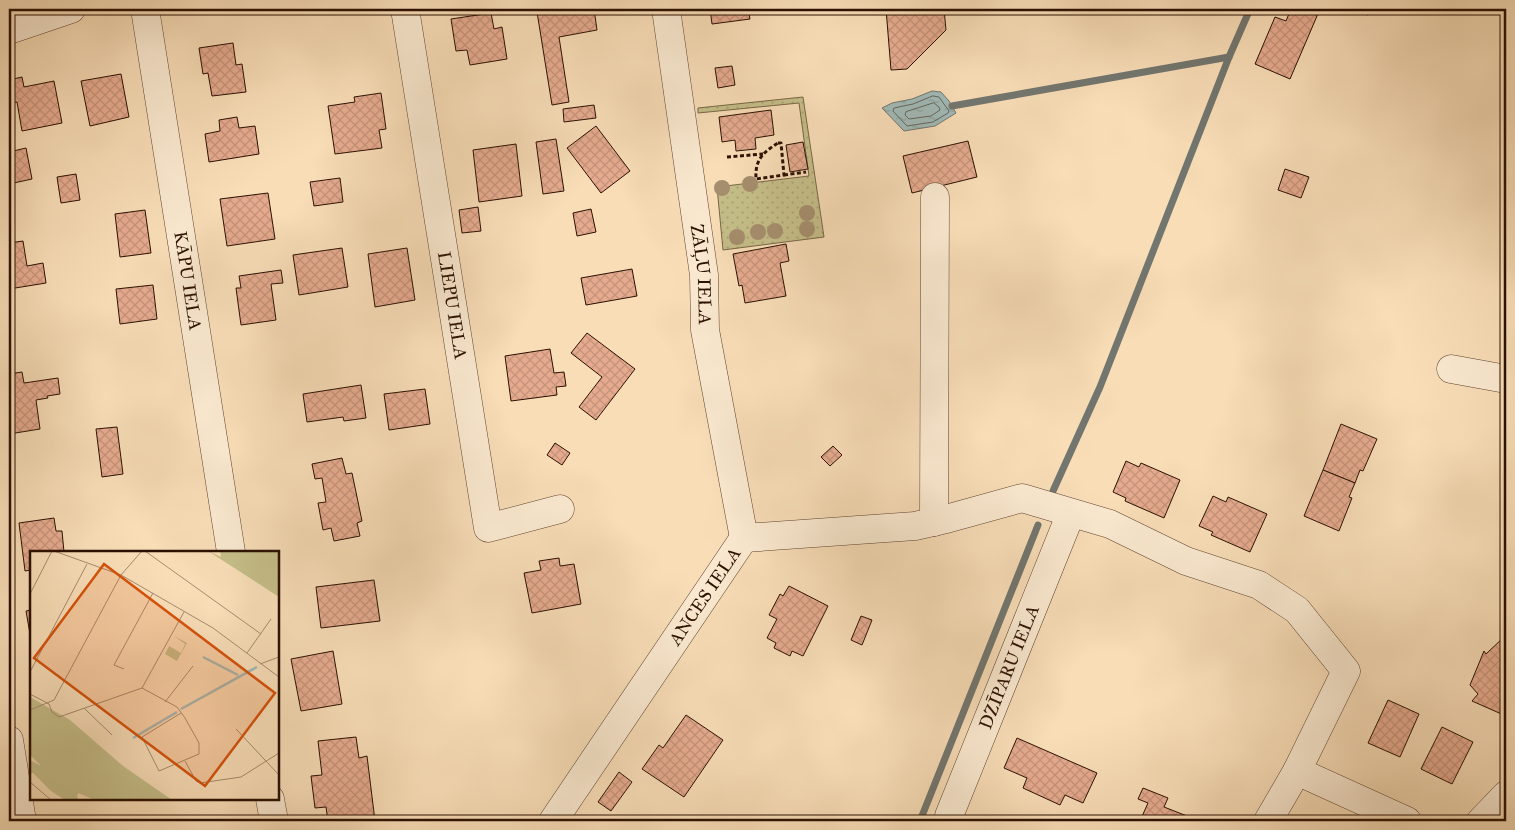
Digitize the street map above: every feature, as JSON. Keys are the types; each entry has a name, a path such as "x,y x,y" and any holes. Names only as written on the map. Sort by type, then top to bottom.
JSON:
{"street":[{"path":"9,30 71,9"},
{"name":"KĀPU IELA","path":"145,9 231,551"},
{"name":"LIEPU IELA","path":"405,9 488,528 560,509"},
{"name":"ZĀĻU IELA","path":"666,9 704,275 705,330 744,538"},
{"path":"935,197 940,520"},
{"path":"1451,369 1506,379"},
{"name":"ANCES IELA","path":"552,821 744,538 915,526 1022,498 1110,524 1186,561 1259,586 1296,610 1346,670 1297,771"},
{"name":"DZĪPARU IELA","path":"951,821 948,816 1071,513"},
{"path":"9,740 22,821"},
{"path":"1268,821 1297,771 1407,821"},
{"path":"1481,821 1506,795"},
{"path":"270,800 274,821"}],"path":[{"path":"784,175 781,141 769,148 755,167 756,179 806,172"},
{"path":"727,157 764,154"}],"shaded area":[{"path":"803,97 824,237 723,250 717,187 809,176 799,103 698,113 698,108"}],"water":[{"path":"932,91 941,92 956,113 935,126 904,131 882,108 892,103 912,99"}],"building":[{"path":"554,9 594,9 597,30 559,37 569,102 552,105 537,12"},
{"path":"710,9 748,9 750,19 712,24"},
{"path":"886,9 944,9 946,30 907,69 891,70"},
{"path":"1291,9 1320,9 1290,79 1255,64 1275,17 1286,21"},
{"path":"1353,9 1370,9 1368,15"},
{"path":"491,13 494,29 502,27 507,59 470,65 467,50 456,51 451,19"},
{"path":"233,43 236,65 242,64 246,92 212,96 208,73 203,74 199,48"},
{"path":"732,66 735,85 718,88 715,68"},
{"path":"121,74 129,117 90,126 81,81"},
{"path":"22,77 24,87 54,81 62,123 22,131 17,102 10,103 9,80"},
{"path":"381,93 386,129 379,130 382,148 335,154 328,106 355,102 354,97"},
{"path":"594,105 596,118 564,122 563,109"},
{"path":"771,110 774,135 755,138 756,149 736,151 735,140 722,142 719,117"},
{"path":"237,117 239,128 255,126 259,154 209,162 205,134 220,131 219,120"},
{"path":"596,126 630,171 601,193 567,148"},
{"path":"556,139 564,191 543,194 536,142"},
{"path":"968,141 977,177 912,193 903,156"},
{"path":"803,142 808,169 790,172 786,145"},
{"path":"516,144 522,196 479,202 473,150"},
{"path":"26,148 32,179 9,184 9,152"},
{"path":"1285,169 1309,177 1301,198 1278,190"},
{"path":"76,174 80,200 61,203 57,177"},
{"path":"340,178 343,202 314,206 310,182"},
{"path":"268,193 275,239 227,246 220,199"},
{"path":"478,207 481,231 462,233 459,210"},
{"path":"591,209 596,232 577,236 573,213"},
{"path":"145,210 151,253 120,257 115,214"},
{"path":"23,241 27,266 43,263 46,283 9,289 9,243"},
{"path":"786,244 789,261 780,263 786,296 745,303 742,285 739,286 733,254"},
{"path":"342,248 348,287 299,295 293,255"},
{"path":"407,248 415,300 375,307 368,254"},
{"path":"632,269 637,296 586,305 581,278"},
{"path":"281,270 283,283 271,284 276,320 241,325 236,288 241,288 239,276"},
{"path":"153,285 157,319 120,324 116,289"},
{"path":"587,333 635,369 596,420 579,407 602,377 571,353"},
{"path":"550,349 554,373 564,372 566,386 556,387 557,395 511,401 505,356"},
{"path":"22,372 24,383 58,378 60,394 36,400 40,429 9,434 9,374"},
{"path":"361,385 366,418 344,421 343,417 307,422 303,394"},
{"path":"425,389 430,424 389,430 384,394"},
{"path":"1341,424 1377,439 1363,471 1360,470 1355,483 1323,470"},
{"path":"117,427 123,474 102,477 96,429"},
{"path":"555,443 570,453 562,465 547,455"},
{"path":"833,446 842,455 830,466 821,457"},
{"path":"342,458 346,474 352,473 362,521 357,523 360,536 334,541 331,528 323,530 318,503 326,502 322,478 315,479 312,464"},
{"path":"1126,461 1139,467 1141,463 1180,480 1164,518 1125,501 1126,498 1113,492"},
{"path":"1323,470 1355,483 1349,497 1352,498 1339,531 1304,516"},
{"path":"1213,496 1226,502 1228,497 1267,514 1250,552 1211,535 1213,532 1199,526"},
{"path":"54,518 56,531 62,531 64,551 30,551 30,570 25,571 19,523"},
{"path":"559,558 560,566 574,564 581,604 532,613 524,573 541,570 539,561"},
{"path":"374,580 380,621 321,628 316,587"},
{"path":"789,586 828,606 803,656 792,651 790,656 774,648 776,643 767,638 777,619 769,615 780,594 783,596"},
{"path":"30,610 30,634 26,611"},
{"path":"861,616 872,620 862,645 851,640"},
{"path":"1504,637 1506,639 1506,716 1472,701 1478,694 1470,685 1484,651 1486,654"},
{"path":"333,651 342,704 301,711 291,659"},
{"path":"1388,700 1419,714 1400,757 1368,743"},
{"path":"686,715 723,740 684,797 642,769 659,745 663,748"},
{"path":"1442,727 1473,742 1452,784 1421,769"},
{"path":"356,737 359,758 367,756 375,821 328,821 326,807 315,808 311,776 322,775 318,741"},
{"path":"1017,738 1097,773 1083,803 1065,795 1060,805 1023,788 1027,778 1004,768"},
{"path":"619,772 632,782 611,811 598,802"},
{"path":"1143,788 1168,798 1164,807 1187,816 1184,821 1140,821 1148,803 1138,799"}],"waterway":[{"path":"1053,491 1100,387 1229,57 1250,9"},
{"path":"952,106 1229,57"},
{"path":"920,821 1038,525"}]}
